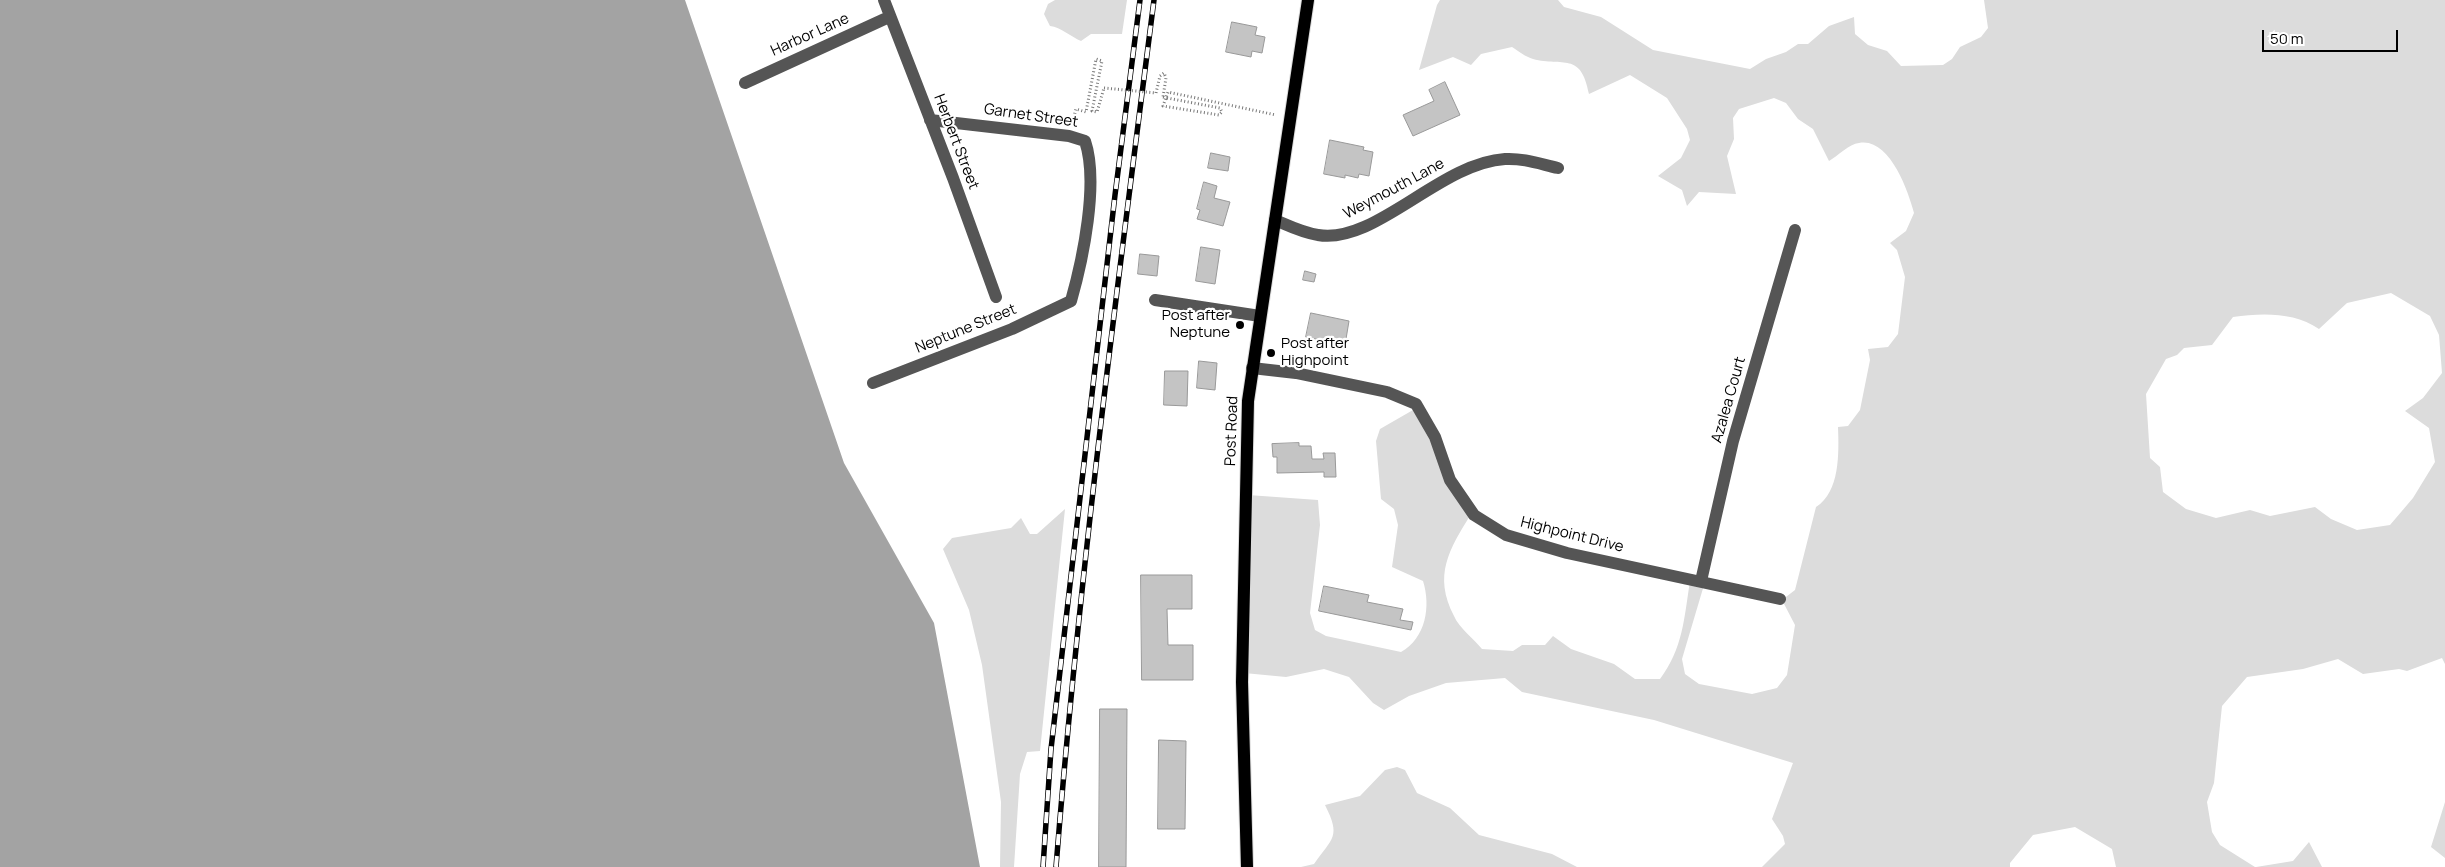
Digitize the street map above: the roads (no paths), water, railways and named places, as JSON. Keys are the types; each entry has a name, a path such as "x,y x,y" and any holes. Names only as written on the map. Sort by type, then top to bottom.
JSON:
{"main road":[{"name":"Post Road","path":"1247,867 1242,682 1248,401 1308,0"}],"street":[{"name":"Herbert Street","path":"884,0 996,297"},
{"name":"Harbor Lane","path":"745,82 889,17"},
{"name":"Garnet Street","path":"930,120 1069,136 1085,141 1090,157 1089,193 1081,267 1071,301"},
{"name":"Weymouth Lane","path":"1275,220 1319,236 1339,235 1358,230 1446,178 1485,163 1504,159 1525,160 1558,168"},
{"name":"Azalea Court","path":"1701,580 1733,442 1795,230"},
{"path":"1155,300 1260,316"},
{"name":"Neptune Street","path":"872,383 1012,329 1071,301"},
{"name":"Highpoint Drive","path":"1252,368 1296,373 1387,392 1416,404 1435,437 1450,480 1474,515 1506,536 1567,553 1701,580 1780,599"}],"railway":[{"path":"1043,867 1051,749 1115,195 1140,0"},
{"path":"1056,867 1087,541 1154,0"}],"place":[{"name":"Post after Neptune","path":"1240,325"},
{"name":"Post after Highpoint","path":"1271,353"}]}
